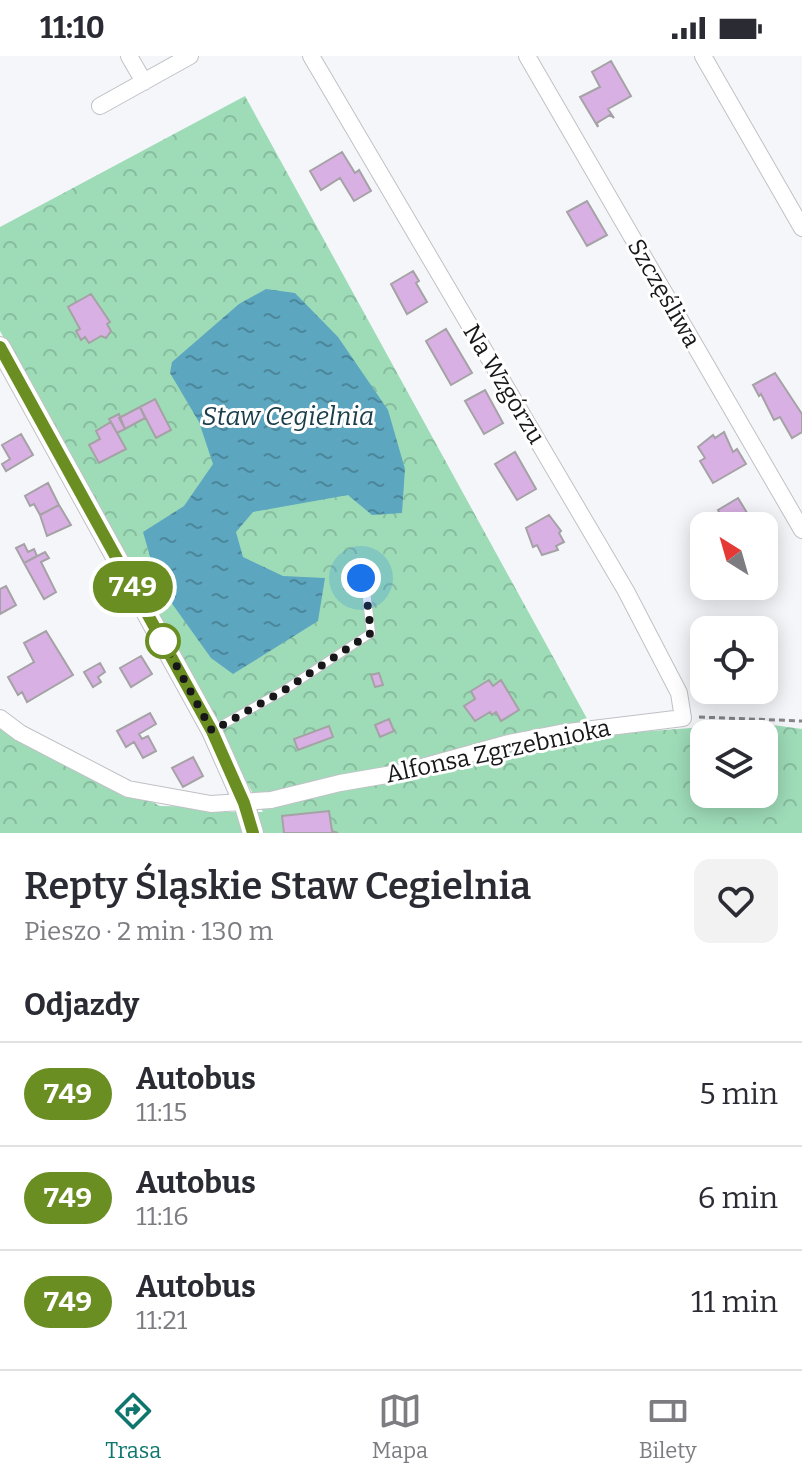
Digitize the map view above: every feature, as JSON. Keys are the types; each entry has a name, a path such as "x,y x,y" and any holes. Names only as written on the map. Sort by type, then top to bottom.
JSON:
{"street":[{"path":"129,56 144,82"},
{"path":"100,106 190,56"},
{"name":"Na Wzgórzu","path":"311,56 626,591 679,693 683,718"},
{"name":"Szczęśliwa","path":"527,56 802,530"},
{"path":"703,56 802,228"},
{"path":"0,347 212,731 244,803 253,833"},
{"name":"Alfonsa Zgrzebnioka","path":"0,718 20,733 128,789 211,804 271,800 340,783 404,772 509,743 560,733 683,718"}],"lane":[{"path":"212,731 283,691 371,633 366,591 355,567"}],"path":[{"path":"683,718 802,721"}],"green space":[{"path":"245,96 596,735 690,728 690,808 778,808 778,726 802,729 802,833 0,833 0,723 160,806 220,807 227,812 263,812 0,331 0,227"}],"water":[{"name":"Staw Cegielnia","path":"266,289 295,293 338,337 388,410 405,469 402,513 372,515 348,495 253,512 236,532 243,557 283,576 325,578 318,621 233,674 211,658 158,584 143,532 184,506 213,464 199,422 170,373 172,362 239,304"}],"building":[{"path":"611,61 631,96 608,109 614,118 610,115 597,123 598,127 580,97 600,87 592,72"},
{"path":"342,152 355,173 359,170 371,191 354,201 340,178 321,190 310,171"},
{"path":"587,201 607,235 587,246 567,212"},
{"path":"413,271 427,302 407,314 391,284"},
{"path":"91,294 110,322 107,324 111,331 106,338 101,336 89,343 85,337 81,340 76,331 80,329 68,307"},
{"path":"446,329 472,373 451,385 426,341"},
{"path":"775,373 802,414 802,432 792,438 780,417 774,420 753,385"},
{"path":"485,390 503,423 484,434 465,401"},
{"path":"155,399 171,430 156,438 140,407"},
{"path":"140,407 145,418 125,429 119,418"},
{"path":"119,414 125,429 117,433 109,419"},
{"path":"111,422 126,449 99,463 89,445 100,439 96,431"},
{"path":"724,432 733,452 737,449 746,464 713,483 700,461 705,458 698,447 713,435 715,438"},
{"path":"21,434 33,455 6,471 2,464 10,459 2,445"},
{"path":"515,452 536,489 517,500 495,464"},
{"path":"48,483 59,505 40,515 25,496"},
{"path":"738,498 746,512 719,512"},
{"path":"59,505 71,525 47,536 40,515"},
{"path":"549,515 561,531 559,533 564,542 556,546 558,550 542,555 537,545 533,547 526,528"},
{"path":"24,544 28,552 34,549 37,556 24,563 16,548"},
{"path":"45,552 49,558 41,562 56,592 44,599 24,563"},
{"path":"6,586 16,605 0,614 0,589"},
{"path":"46,631 73,675 27,702 22,692 18,695 8,677 34,662 24,643"},
{"path":"141,656 152,674 131,687 120,668"},
{"path":"100,663 105,672 98,677 101,682 93,687 84,672"},
{"path":"379,673 383,685 375,687 371,675"},
{"path":"489,680 493,686 501,680 519,710 501,721 496,712 492,715 490,712 475,721 464,706 475,699 471,691"},
{"path":"150,713 156,724 139,734 142,739 148,736 156,751 143,758 134,742 126,747 117,731"},
{"path":"389,719 394,731 380,737 375,725"},
{"path":"329,726 333,737 298,750 294,739"},
{"path":"193,757 203,776 183,787 172,768"},
{"path":"329,811 332,831 338,833 284,833 282,816"}],"bus line":[{"name":"749","path":"0,347 212,731 244,803 253,833"}],"route":[{"path":"163,641 212,731 283,691 371,633 366,591 361,578"}]}
